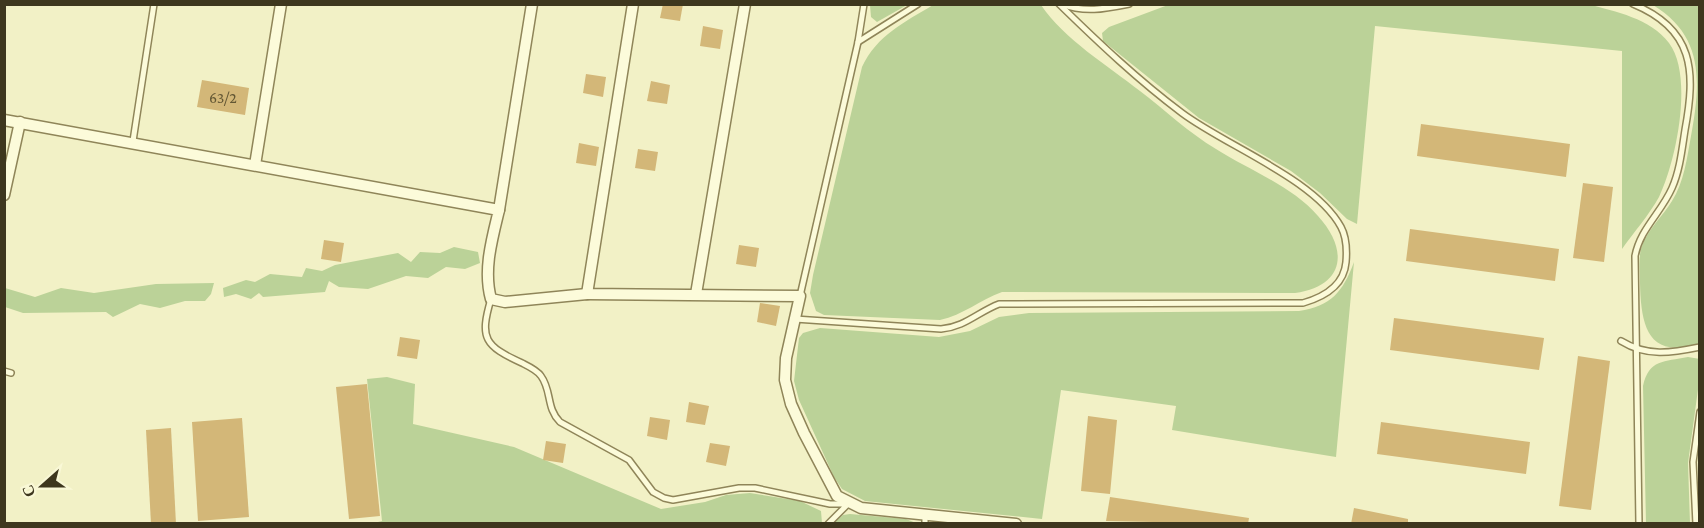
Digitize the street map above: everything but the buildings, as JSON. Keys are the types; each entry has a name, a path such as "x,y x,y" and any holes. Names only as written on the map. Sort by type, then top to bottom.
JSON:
{"street":[{"path":"255,165 281,4"},
{"path":"532,4 499,210 489,255 487,286 491,299 505,302 587,294 800,296 786,358 785,380 791,404 837,496 848,504 861,508 925,519 1016,524"},
{"path":"587,294 633,4"},
{"path":"696,294 745,4"},
{"path":"4,120 133,141 499,210"},
{"path":"4,195 20,122"}],"lane":[{"path":"133,141 154,4"},
{"path":"800,296 858,42 864,4"},
{"path":"858,42 918,4"},
{"path":"1060,4 1076,10 1098,11 1129,4"},
{"path":"795,319 954,328 970,321 985,309 999,304 1303,303 1318,299 1334,288 1345,271 1347,248 1341,226 1320,202 1268,163 1202,128 1145,85 1060,4"},
{"path":"1633,4 1651,12 1668,24 1682,44 1693,85 1679,164 1672,186 1638,240 1635,256 1640,524"},
{"path":"491,299 484,321 488,343 540,375 552,414 560,422 629,460 653,492 673,500 739,488 755,488 830,504 848,504"},
{"path":"1621,341 1636,350 1663,353 1700,347"},
{"path":"1696,524 1694,462 1700,412"},
{"path":"828,524 848,504"}],"green space":[{"path":"870,4 907,5 877,22 871,17"},
{"path":"1588,4 1621,13 1652,27 1661,34 1669,43 1676,58 1680,76 1680,119 1665,182 1655,204 1622,249 1622,51 1375,26 1357,224 1347,219 1320,193 1291,171 1199,118 1103,41 1102,33 1109,27 1168,5"},
{"path":"933,5 1041,5 1074,41 1196,136 1283,187 1308,205 1335,241 1338,253 1337,265 1332,275 1324,283 1312,289 1295,293 1002,292 956,315 940,320 824,315 816,311 810,293 813,275 862,67 875,46 893,30"},
{"path":"1653,5 1699,5 1700,343 1682,347 1668,347 1658,343 1650,335 1645,325 1642,312 1640,259 1645,240 1672,201 1682,178 1694,116 1697,79 1690,46 1682,31 1670,17"},
{"path":"454,247 478,252 480,263 465,269 446,267 428,278 406,276 368,289 339,287 329,281 325,292 263,297 259,293 251,299 236,294 224,297 223,288 246,280 255,282 270,274 302,277 306,268 322,271 335,265 398,253 411,262 420,252 440,253"},
{"path":"1354,262 1336,457 1172,430 1176,406 1061,390 1042,519 865,501 842,489 834,477 799,400 794,381 799,338 803,333 820,328 939,337 970,331 999,317 1029,313 1299,311 1320,305 1334,296 1345,282"},
{"path":"214,283 211,294 205,301 185,301 160,308 140,304 113,317 106,312 23,313 5,307 5,288 35,297 61,288 94,293 156,284"},
{"path":"1688,357 1700,359 1688,463 1690,523 1646,523 1643,386 1649,371 1654,366 1665,361"},
{"path":"387,377 415,384 413,424 514,447 661,509 705,502 726,495 750,493 800,501 821,511 822,523 374,523 382,521 367,379"},
{"path":"843,515 906,519 916,523 833,523"}]}
